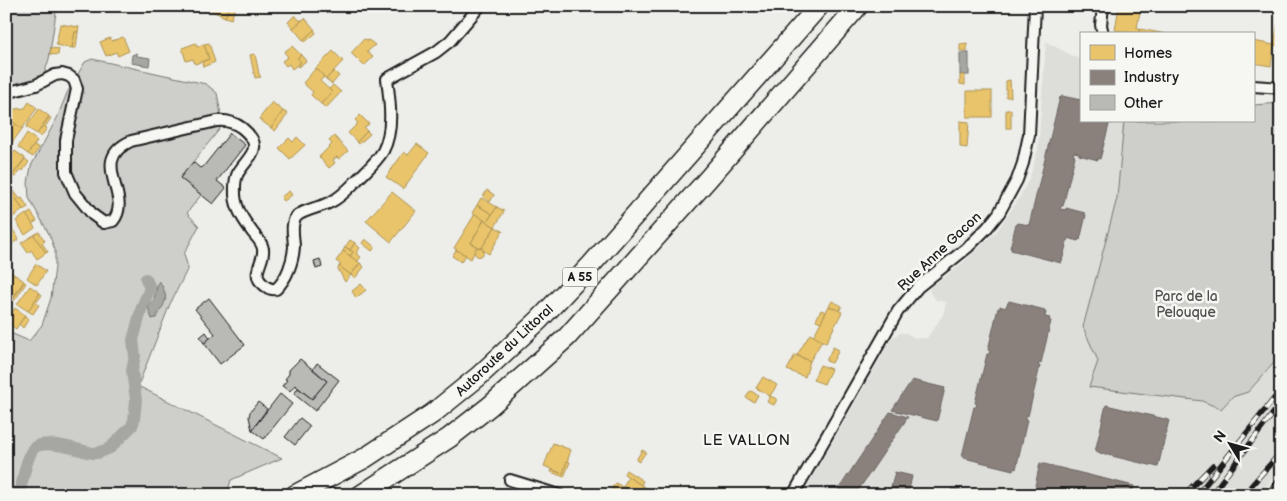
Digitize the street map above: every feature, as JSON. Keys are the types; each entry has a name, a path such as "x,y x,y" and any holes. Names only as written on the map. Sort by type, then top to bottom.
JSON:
{"highway":[{"name":"Autoroute du Littoral","path":"295,495 366,458 432,414 479,376 539,320 590,266 818,6"},
{"name":"A 55","path":"361,495 442,443 470,422 525,376 567,337 858,6"}],"street":[{"path":"6,93 36,85 55,75 62,74 74,80 77,89 66,140 66,172 76,193 93,215 104,223 113,222 119,210 111,172 113,156 119,148 131,142 224,120 239,126 252,138 254,145 249,160 236,179 236,206 250,228 262,242 264,253 257,274 258,280 267,287 276,289 285,278 291,264 294,248 293,228 295,219 300,213 320,208 338,198 376,161 383,151 388,139 390,123 387,79 443,46 464,26 480,6"},
{"name":"Rue Anne Gacon","path":"793,495 898,311 918,287 968,247 987,228 999,213 1017,180 1029,136 1035,6"},
{"path":"1102,32 1101,26 1103,6"},
{"path":"1254,86 1281,88"},
{"path":"510,480 559,495"},
{"path":"1274,495 1281,486"}],"shaded area":[{"path":"1046,42 1080,59 1080,122 1124,122 1117,198 1083,327 1098,361 1221,409 1232,397 1248,392 1281,355 1281,469 1260,495 802,495 892,338 900,333 906,333 916,338 927,338 943,315 946,302 936,300 930,293 930,287 958,267 997,231 1018,200 1030,177 1038,149"},
{"path":"137,53 137,56 150,58 149,66 131,63 132,55"},
{"path":"960,53 969,53 969,75 960,75"},
{"path":"158,282 160,282 166,297 156,318 152,319 148,307 154,299"}],"green space":[{"path":"6,6 57,6 49,59 44,75 33,81 6,88"},
{"path":"92,59 206,84 217,93 223,125 180,178 201,195 187,213 199,226 184,254 188,268 170,304 138,386 282,458 231,480 227,495 6,495 6,331 29,341 42,325 51,298 55,267 55,250 49,234 29,198 28,183 31,166 57,118 67,93 85,62"},
{"name":"Parc de la Pelouque","path":"1281,103 1281,355 1248,392 1232,397 1221,409 1202,401 1089,387 1098,361 1083,327 1117,198 1124,122 1254,122 1254,105"}],"building: Homes":[{"path":"212,6 230,6 225,17 210,10"},
{"path":"230,6 236,6 231,19 225,17"},
{"path":"1119,6 1141,6 1137,28 1140,28 1139,32 1115,30"},
{"path":"295,15 299,20 304,20 293,28 288,22"},
{"path":"1279,16 1281,17 1281,46 1274,45"},
{"path":"305,18 315,30 303,40 293,28"},
{"path":"60,24 79,27 78,32 75,32 72,48 56,45"},
{"path":"1140,29 1156,32 1139,32"},
{"path":"314,30 316,33 305,42 303,40"},
{"path":"75,32 78,32 76,48 72,48"},
{"path":"123,37 129,51 118,56 116,52 106,56 100,42 110,38 112,41"},
{"path":"364,39 375,45 367,52 373,57 364,66 351,53"},
{"path":"1254,41 1274,45 1271,66 1254,63"},
{"path":"196,43 197,47 204,44 209,59 195,64 193,59 186,61 182,48"},
{"path":"209,43 215,62 203,67 202,62 209,59 204,44"},
{"path":"967,43 967,51 960,51 960,44"},
{"path":"292,46 301,55 297,58 301,62 292,69 289,64 286,66 282,61 288,57 284,52"},
{"path":"51,48 59,49 58,55 50,54"},
{"path":"333,51 343,61 326,79 316,68"},
{"path":"255,54 261,77 255,78 250,55"},
{"path":"301,55 306,61 298,67 297,65 301,62 297,58"},
{"path":"316,68 324,77 320,81 332,92 321,104 311,95 313,92 303,83"},
{"path":"334,71 339,76 332,84 326,79"},
{"path":"960,75 965,75 965,85 960,84"},
{"path":"1010,80 1011,97 1006,97 1006,81"},
{"path":"333,85 341,92 326,108 321,104 332,92 329,89"},
{"path":"967,91 992,91 992,117 967,117"},
{"path":"29,102 37,108 22,129 6,117 6,110 25,108"},
{"path":"272,102 283,111 271,128 259,119"},
{"path":"39,109 49,116 37,134 26,127"},
{"path":"1006,110 1011,110 1011,128 1006,128"},
{"path":"283,111 288,114 275,131 271,128"},
{"path":"360,115 369,124 364,128 367,131 357,142 348,133 358,123 355,120"},
{"path":"6,117 22,129 6,151"},
{"path":"49,117 51,118 45,127 47,128 41,137 37,134"},
{"path":"960,121 969,122 967,148 960,147"},
{"path":"367,131 370,134 359,144 357,142"},
{"path":"27,133 37,141 28,154 18,147"},
{"path":"334,136 348,151 339,159 337,157 333,160 335,163 329,168 319,157 332,144 329,141"},
{"path":"297,137 305,145 290,159 279,148 289,138 293,142"},
{"path":"417,144 429,153 403,189 386,177 404,152 408,155"},
{"path":"34,145 39,148 33,157 28,154"},
{"path":"15,151 25,158 12,176 6,172 6,163"},
{"path":"25,159 29,162 23,171 21,169 15,177 12,176"},
{"path":"487,190 494,195 490,202 483,197"},
{"path":"14,191 28,207 23,210 12,192"},
{"path":"289,191 292,195 284,201 281,197"},
{"path":"12,192 23,210 13,217 6,206 6,195"},
{"path":"392,192 416,211 391,242 366,221"},
{"path":"481,198 497,207 492,214 477,205"},
{"path":"477,205 492,214 487,222 472,213"},
{"path":"497,207 504,211 495,227 487,222"},
{"path":"31,212 37,221 32,224 26,215"},
{"path":"26,214 35,228 25,235 16,221"},
{"path":"475,214 484,220 471,243 477,247 471,259 454,248"},
{"path":"6,219 19,239 6,248"},
{"path":"484,220 495,227 481,249 471,243"},
{"path":"495,227 503,231 489,254 481,249"},
{"path":"39,232 45,241 42,243 48,252 45,253 34,235"},
{"path":"34,235 46,253 37,259 31,250 28,253 21,243"},
{"path":"365,239 375,247 372,251 362,243"},
{"path":"350,240 355,243 350,250 345,247"},
{"path":"355,243 360,248 356,253 361,257 357,262 350,256 353,252 350,250"},
{"path":"345,247 353,252 350,256 343,251"},
{"path":"479,247 484,252 479,257 474,252"},
{"path":"456,250 466,255 461,262 452,256"},
{"path":"343,251 360,263 351,275 339,266 341,265 336,261"},
{"path":"360,263 364,267 355,278 351,275"},
{"path":"36,264 46,271 37,285 27,278"},
{"path":"339,266 351,275 345,282 338,269"},
{"path":"6,269 24,281 6,308"},
{"path":"24,282 26,283 15,300 13,299"},
{"path":"361,284 366,290 356,298 352,291"},
{"path":"30,286 40,293 28,311 17,304"},
{"path":"40,293 42,295 36,303 39,305 33,314 28,311"},
{"path":"832,301 842,306 839,311 829,306"},
{"path":"829,306 842,312 826,343 813,337"},
{"path":"15,308 25,315 16,329 6,322"},
{"path":"821,310 826,312 821,322 816,320"},
{"path":"25,316 29,319 23,328 19,324"},
{"path":"810,334 822,341 810,361 797,355"},
{"path":"833,347 839,350 832,363 826,361"},
{"path":"795,355 810,361 805,377 787,370"},
{"path":"820,365 831,369 824,384 813,380"},
{"path":"763,377 777,385 770,396 756,388"},
{"path":"751,391 758,395 754,402 746,398"},
{"path":"770,396 777,399 774,405 767,402"},
{"path":"553,443 571,450 563,474 544,466"},
{"path":"642,450 646,452 639,462 636,460"},
{"path":"567,461 570,462 564,477 551,472 552,470 563,474"},
{"path":"626,470 643,481 641,485 624,474"},
{"path":"628,477 643,486 637,495 623,487"},
{"path":"616,483 627,490 625,495 619,495 611,489"},
{"path":"643,486 657,495 637,495"}],"building: Industry":[{"path":"1062,96 1080,100 1080,122 1110,122 1100,159 1079,155 1079,153 1074,152 1073,155 1075,156 1063,206 1060,209 1066,210 1066,208 1085,213 1086,215 1080,240 1068,238 1061,263 1011,250 1012,248 1010,248 1016,224 1029,225"},
{"path":"1009,301 1045,310 1045,317 1050,318 1049,320 1051,321 1041,363 1038,366 1040,366 1028,416 1026,415 1025,419 1027,420 1016,469 1014,468 1013,470 962,456 974,407 977,404 975,403 987,354 990,351 988,350 998,308 1000,309 1000,306 1005,308"},
{"path":"912,380 945,388 937,421 892,410"},
{"path":"1106,405 1169,420 1158,467 1095,452"},
{"path":"890,412 908,417 855,495 836,493"},
{"path":"1040,463 1134,486 1132,495 1069,495 1035,486"},
{"path":"895,472 912,476 908,495 889,495"},
{"path":"952,488 979,495 951,495"}],"building: Other":[{"path":"230,133 245,145 217,181 226,188 213,204 180,178 193,162 200,168 203,167"},
{"path":"320,259 322,267 316,269 314,261"},
{"path":"209,298 245,345 220,364 204,343 215,334 195,309"},
{"path":"206,332 210,338 204,343 200,337"},
{"path":"300,359 327,381 312,399 295,385 290,391 282,386 287,380 285,379 289,374 289,370"},
{"path":"317,363 339,380 315,411 294,394 298,388 312,399 327,381 313,369"},
{"path":"280,394 292,404 264,439 252,430"},
{"path":"258,402 267,409 252,430 249,417 250,412"},
{"path":"300,418 310,426 295,445 285,437"}],"waterway":[{"path":"19,495 27,462 35,447 47,444 98,453 110,448 132,426 136,400 132,371 135,356 133,340 142,307 150,288 146,279"}],"railway":[{"path":"1197,495 1281,390"},
{"path":"1211,495 1281,403"},
{"path":"1243,495 1281,452"},
{"path":"1184,495 1213,465"}],"district":[{"name":"LE VALLON","path":"747,440"}]}
